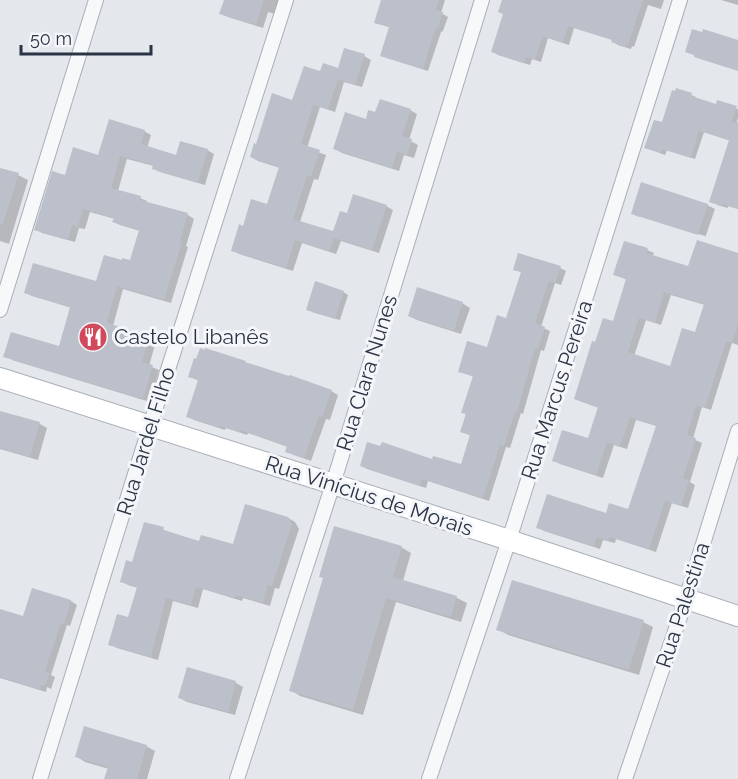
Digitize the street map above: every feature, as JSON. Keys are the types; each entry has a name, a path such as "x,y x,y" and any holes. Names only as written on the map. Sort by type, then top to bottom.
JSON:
{"street":[{"path":"0,310 96,0"},
{"name":"Rua Jardel Filho","path":"40,779 286,0"},
{"name":"Rua Clara Nunes","path":"237,779 333,484 482,0"},
{"name":"Rua Marcus Pereira","path":"429,779 509,540 680,0"},
{"name":"Rua Vinícius de Morais","path":"0,378 509,540 738,616"},
{"name":"Rua Palestina","path":"625,779 686,599 738,431"}],"building":[{"path":"224,0 264,0 256,25 219,14"},
{"path":"381,0 439,0 436,10 443,12 438,28 435,29 423,69 380,56 389,27 374,23"},
{"path":"502,0 643,0 628,45 626,44 625,47 611,42 612,40 568,26 563,43 543,36 535,60 526,57 524,63 491,52 503,14 498,12"},
{"path":"692,29 702,32 703,29 738,40 738,71 685,52"},
{"path":"344,48 365,54 355,85 338,79 328,109 313,105 301,144 320,150 311,177 307,176 293,219 333,231 340,211 347,213 353,194 387,205 372,250 334,238 329,251 295,240 286,268 231,251 239,224 243,226 251,199 267,204 279,167 250,157 272,93 292,100 304,66 320,71 323,63 338,68"},
{"path":"676,88 692,93 691,96 716,104 717,100 737,106 731,123 738,122 738,209 709,202 729,140 699,131 691,158 662,149 661,153 644,148 654,120 662,122 672,90 675,91"},
{"path":"380,99 411,109 402,136 412,139 407,155 397,152 392,168 333,149 345,112 366,119 368,110 375,112"},
{"path":"109,119 145,130 141,144 176,155 180,141 208,149 198,183 152,169 153,165 120,156 111,188 141,196 140,200 188,213 180,241 182,242 164,300 117,286 107,323 150,336 142,362 153,365 143,399 3,357 11,332 59,346 70,307 24,293 33,263 96,281 104,255 130,260 139,230 112,222 114,218 83,209 78,227 72,225 68,240 34,230 52,171 65,175 73,147 98,155"},
{"path":"0,168 19,173 3,224 0,224"},
{"path":"641,182 708,204 698,235 631,214"},
{"path":"697,240 738,253 738,324 732,343 726,341 705,408 696,405 687,435 696,438 683,478 689,480 681,506 665,501 649,549 610,537 608,541 597,537 594,546 536,528 547,494 606,513 609,503 628,509 656,426 630,417 620,447 607,442 596,475 552,461 562,430 588,438 598,407 574,399 592,341 595,342 603,318 613,321 626,279 613,275 624,241 648,248 646,253 688,266","holes":["664,292 704,304 695,332 682,328 670,366 628,352 639,318 655,323"]},
{"path":"518,253 561,266 555,283 549,281 535,323 545,327 538,349 535,348 517,412 515,411 504,446 500,445 483,498 422,479 420,486 360,466 367,442 380,446 382,442 432,459 433,456 461,464 470,435 460,432 466,414 461,413 473,376 458,372 467,341 487,347 497,315 506,318 521,272 513,270"},
{"path":"315,281 344,291 335,319 306,310"},
{"path":"417,287 463,302 454,331 408,316"},
{"path":"200,348 332,390 322,417 319,416 304,458 285,452 287,446 241,430 240,432 218,427 186,417 198,380 188,377"},
{"path":"0,411 40,422 30,457 0,448"},
{"path":"245,504 288,517 292,524 272,586 268,585 263,603 196,587 191,605 166,598 151,657 108,645 117,614 128,617 137,587 120,582 126,560 132,562 144,522 164,527 163,530 199,541 201,535 233,544"},
{"path":"334,526 402,546 393,577 457,596 451,617 386,598 353,710 289,691 323,578 319,577"},
{"path":"512,580 644,620 629,670 496,630"},
{"path":"32,588 71,600 45,671 50,673 45,686 41,685 40,690 0,677 0,609 23,616"},
{"path":"187,667 236,681 228,712 178,698"},
{"path":"84,726 147,745 137,779 104,779 108,767 75,757"}],"place":[{"name":"Castelo Libanês","path":"93,337"}]}
